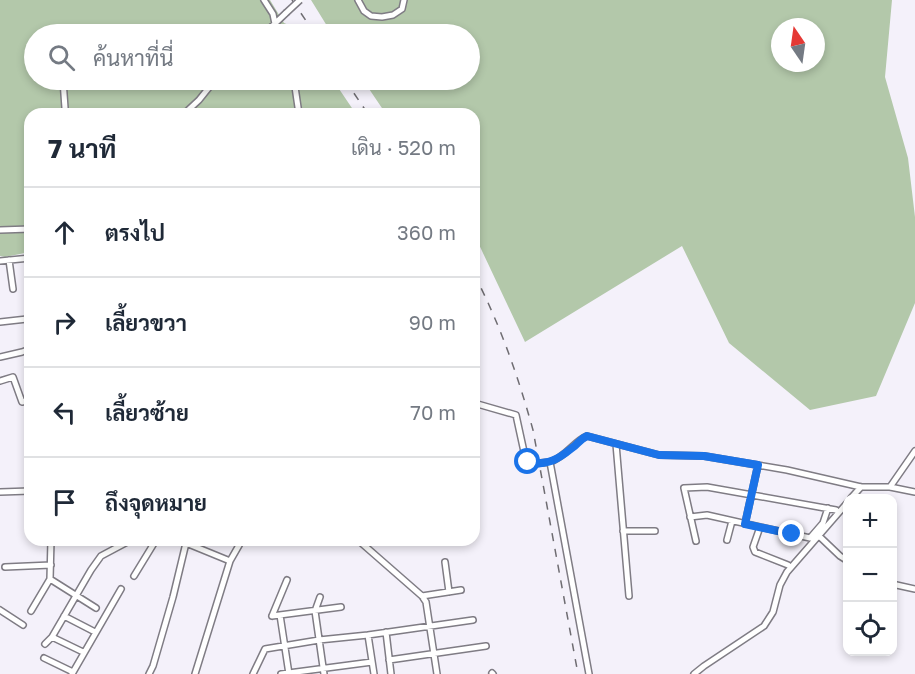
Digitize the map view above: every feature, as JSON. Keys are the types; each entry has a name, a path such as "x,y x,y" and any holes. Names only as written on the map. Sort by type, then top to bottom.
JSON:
{"street":[{"path":"264,0 273,14 274,24"},
{"path":"274,24 300,0"},
{"path":"358,0 364,11 372,16 382,17 393,15 402,9 404,0"},
{"path":"64,90 65,108"},
{"path":"190,108 207,90"},
{"path":"295,90 298,108"},
{"path":"0,230 24,229"},
{"path":"0,261 24,259"},
{"path":"9,260 13,289"},
{"path":"0,322 24,319"},
{"path":"0,357 24,351"},
{"path":"0,381 13,377 21,402 24,401"},
{"path":"480,406 516,415 526,461 531,464 557,460 574,447 580,438 587,436 659,455 704,456 787,470 861,487 890,487 915,492"},
{"path":"616,444 629,596"},
{"path":"890,487 915,451"},
{"path":"550,462 589,674"},
{"path":"745,524 758,465"},
{"path":"696,542 684,488 707,487 836,510"},
{"path":"855,494 861,487"},
{"path":"0,490 24,491"},
{"path":"690,517 706,515 810,538 825,521 828,508"},
{"path":"693,674 764,626 773,612 780,585 787,572 843,508"},
{"path":"727,540 732,521"},
{"path":"760,527 754,550 788,565"},
{"path":"623,531 655,531"},
{"path":"819,536 843,558"},
{"path":"31,611 50,579 51,546"},
{"path":"45,644 52,637 101,555 119,546"},
{"path":"134,576 152,546"},
{"path":"149,674 187,546"},
{"path":"197,546 230,561"},
{"path":"195,674 230,561 239,546"},
{"path":"365,546 426,602 437,674"},
{"path":"446,562 449,592"},
{"path":"4,567 51,566"},
{"path":"50,579 96,608"},
{"path":"287,580 272,616 341,607"},
{"path":"897,585 915,589"},
{"path":"45,658 72,673 122,589"},
{"path":"422,596 461,590"},
{"path":"320,597 315,610 324,671"},
{"path":"0,610 23,625"},
{"path":"280,615 289,673"},
{"path":"64,616 95,632"},
{"path":"253,674 266,650 319,640 472,620"},
{"path":"386,632 391,674"},
{"path":"368,635 374,674"},
{"path":"52,637 83,652"},
{"path":"389,660 486,645"},
{"path":"281,674 324,671 372,662"}],"green space":[{"path":"0,0 270,0 286,24 24,24 24,90 340,90 352,108 24,108 24,253 0,256"},
{"path":"311,0 892,0 885,77 908,158 915,217 915,303 876,396 810,410 729,343 682,246 525,342 480,247 480,108 382,108 370,90 480,90 480,24 326,24"}],"railway":[{"path":"292,0 308,24"},
{"path":"352,90 364,108"},
{"path":"480,287 508,350 533,430 578,674"}],"route":[{"path":"528,462 531,464 557,460 574,447 580,438 587,436 659,455 704,456 758,465 745,524 792,534"}]}
